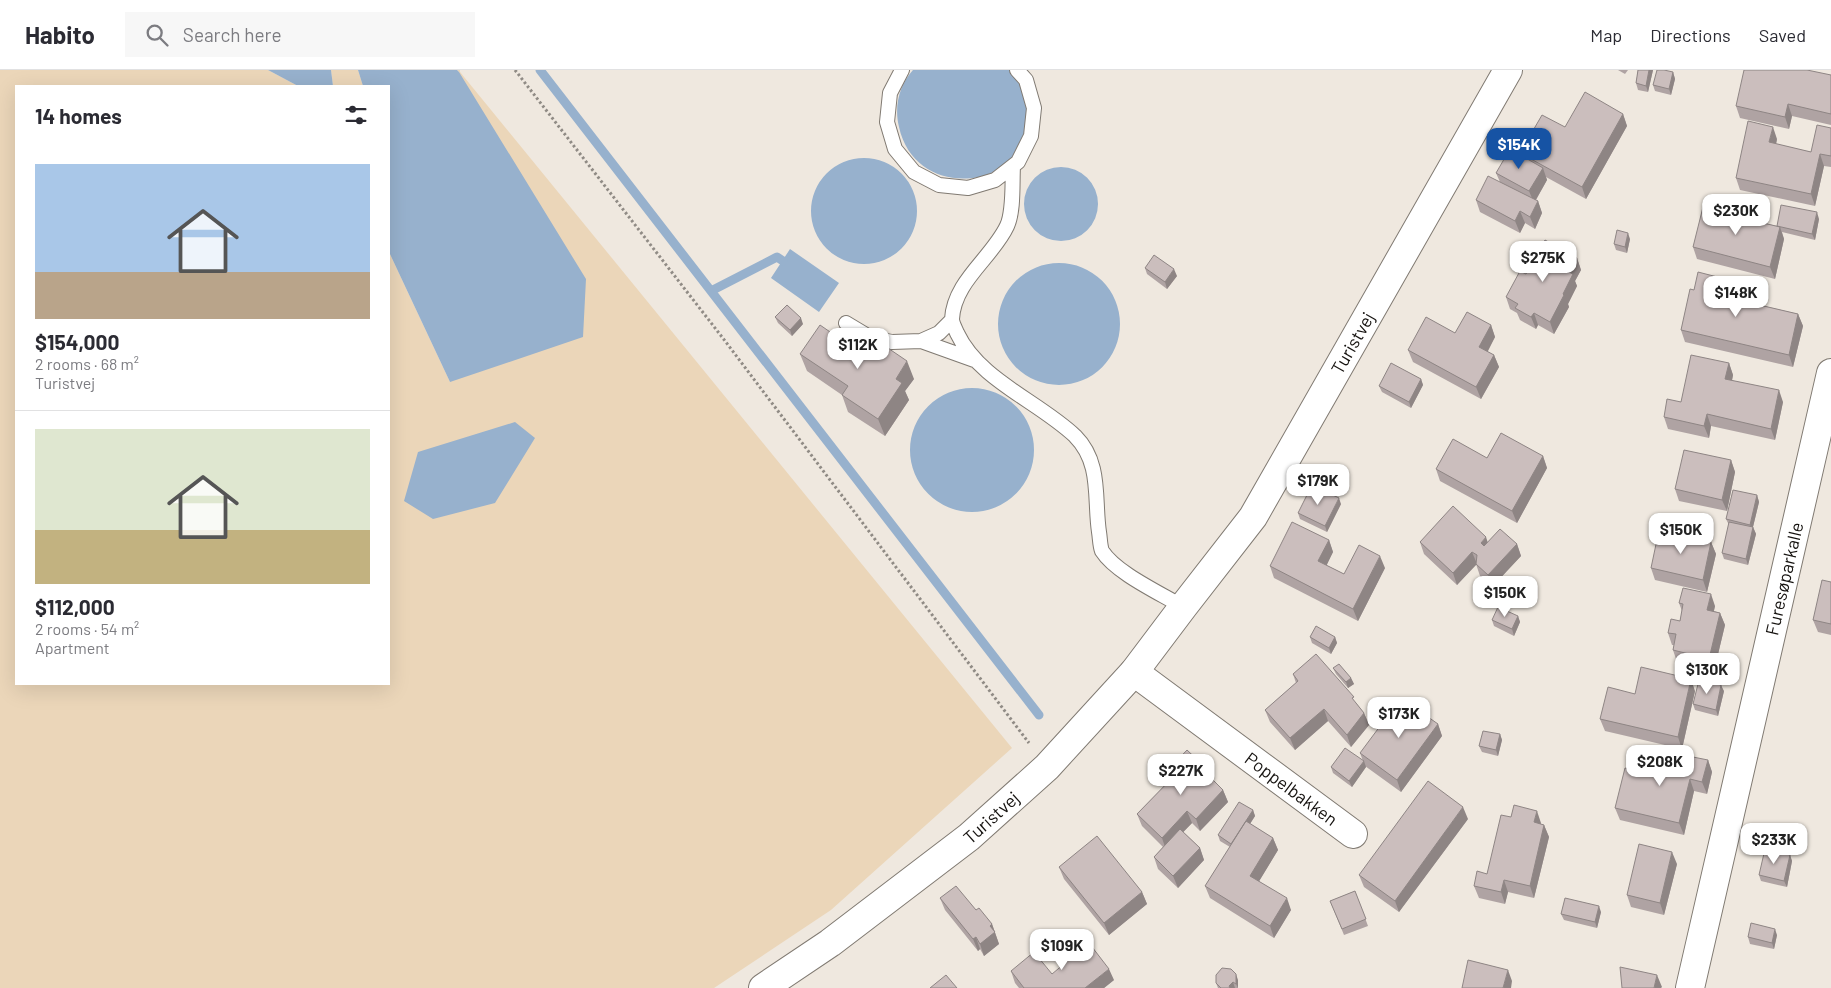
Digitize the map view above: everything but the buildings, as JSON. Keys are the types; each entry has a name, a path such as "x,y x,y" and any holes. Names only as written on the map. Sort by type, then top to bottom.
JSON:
{"street":[{"name":"Turistvej","path":"763,988 830,942 969,837 1048,767 1134,672 1182,607 1254,517 1508,70"},
{"name":"Furesøparkalle","path":"1690,988 1831,373"},
{"name":"Poppelbakken","path":"1134,672 1353,834"}],"lane":[{"path":"902,70 890,93 887,122 895,149 914,172 939,185 968,188 995,180 1018,162 1031,136 1034,108 1026,80 1018,70"},
{"path":"1013,166 1008,224 995,246 972,273 954,301 951,321 962,345 985,370 1076,437 1091,458 1097,489 1098,525 1102,550 1119,568 1182,607"},
{"path":"921,341 938,332 951,321"},
{"path":"846,323 871,338 892,342 921,341 976,361"}],"path":[{"path":"515,70 722,337 1048,767"}],"shaded area":[{"path":"0,70 268,70 296,85 15,85 15,685 390,685 390,254 450,382 459,72 457,70 460,70 1012,748 831,910 714,988 0,988"},
{"path":"331,70 358,70 363,85 333,85"}],"water":[{"path":"268,70 331,70 333,85 296,85"},
{"path":"358,70 457,70 459,72 586,279 583,337 450,382 390,254 390,85 363,85"},
{"path":"913,70 1012,70 1024,90 1029,112 1025,138 1013,158 994,172 972,178 949,177 927,169 910,152 899,127 897,112 899,97 904,82"},
{"path":"864,158 884,162 902,173 913,191 917,211 913,231 902,249 884,260 864,264 844,260 826,249 815,231 811,211 815,191 826,173 844,162"},
{"path":"1061,167 1075,170 1087,178 1095,190 1098,204 1095,218 1087,230 1075,238 1061,241 1047,238 1035,230 1027,218 1024,204 1027,190 1035,178 1047,170"},
{"path":"790,249 839,283 819,312 771,278"},
{"path":"1059,263 1071,264 1082,268 1093,273 1102,281 1110,290 1115,301 1119,312 1119,336 1115,347 1110,358 1102,367 1093,375 1082,380 1071,384 1059,385 1047,384 1036,380 1025,375 1016,367 1008,358 1003,347 999,336 998,324 999,312 1003,301 1008,290 1016,281 1025,273 1036,268 1047,264"},
{"path":"972,388 996,392 1016,406 1030,426 1034,450 1030,474 1016,494 996,508 972,512 948,508 928,494 914,474 910,450 914,426 928,406 948,392"},
{"path":"515,422 535,438 495,503 433,519 404,501 418,452"}],"waterway":[{"path":"540,70 1039,715"},
{"path":"711,291 777,257 783,261"}]}
